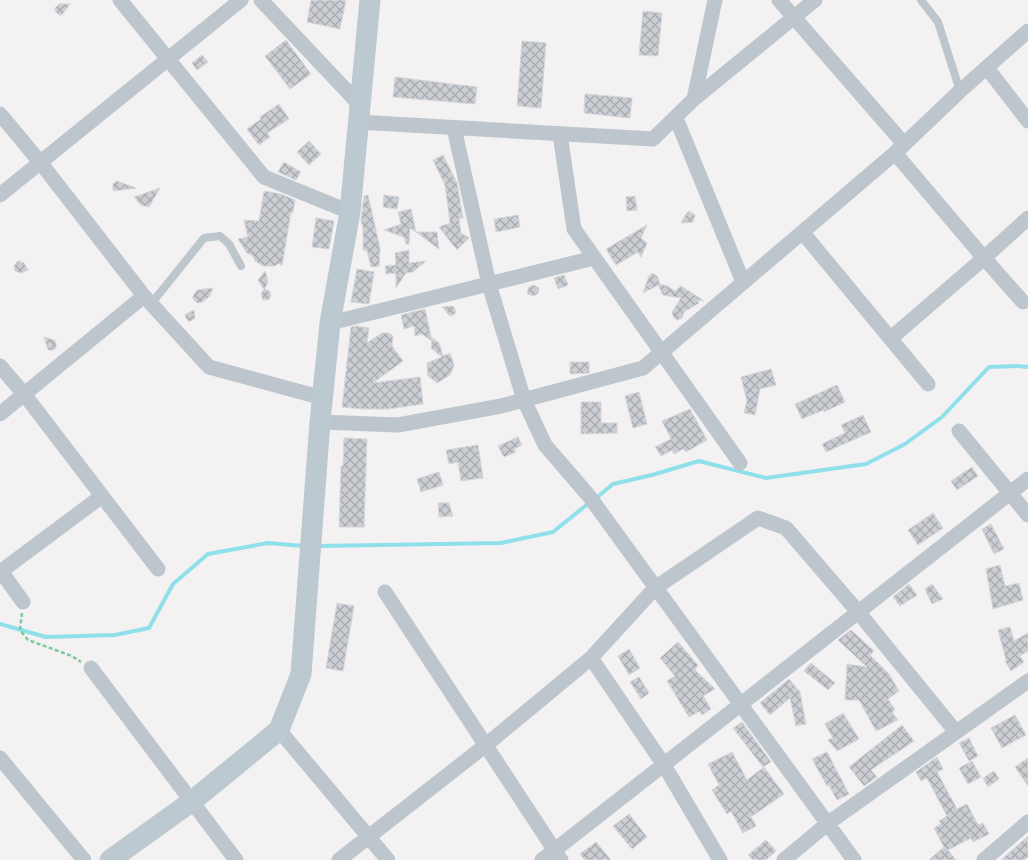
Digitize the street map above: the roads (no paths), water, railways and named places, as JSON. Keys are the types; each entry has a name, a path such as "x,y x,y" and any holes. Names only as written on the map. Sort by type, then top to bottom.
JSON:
{"street":[{"path":"120,0 264,177 350,212"},
{"path":"0,195 241,0"},
{"path":"260,0 359,114 454,128 653,139 694,99 815,0"},
{"path":"110,860 191,802 280,730 301,674 320,422 330,323 350,212 370,0"},
{"path":"694,99 715,0"},
{"path":"779,0 900,148 984,258 1023,302"},
{"path":"320,422 398,425 501,406 644,368 900,148 960,91 1028,31"},
{"path":"987,68 1028,121"},
{"path":"0,114 148,300 209,367 323,398"},
{"path":"676,118 743,282"},
{"path":"454,128 489,284 524,400 545,444 591,501 854,860"},
{"path":"560,134 574,229 740,463"},
{"path":"891,338 1028,218"},
{"path":"803,232 928,384"},
{"path":"330,323 594,258"},
{"path":"0,414 148,300"},
{"path":"0,366 24,394 158,569"},
{"path":"959,430 1028,515"},
{"path":"385,592 486,745 552,857 664,765 1028,480"},
{"path":"23,602 0,571 102,496"},
{"path":"339,860 486,745 591,658 655,588 758,518 786,528 859,613 956,732"},
{"path":"591,658 664,765 720,860"},
{"path":"91,668 236,860"},
{"path":"784,860 828,824 956,732 1025,689"},
{"path":"280,730 388,860"},
{"path":"0,758 84,860"},
{"path":"984,860 1028,822"}],"lane":[{"path":"921,0 938,22 960,91"},
{"path":"148,300 204,238 220,236 229,244 240,266"}],"waterway":[{"path":"595,499 613,484 699,461 766,478 866,464 905,444 942,417 989,367 1028,367"},
{"path":"318,546 501,543 553,532 589,503"},
{"path":"0,624 46,637 115,635 149,628 173,584 208,554 268,543 303,546"}]}
